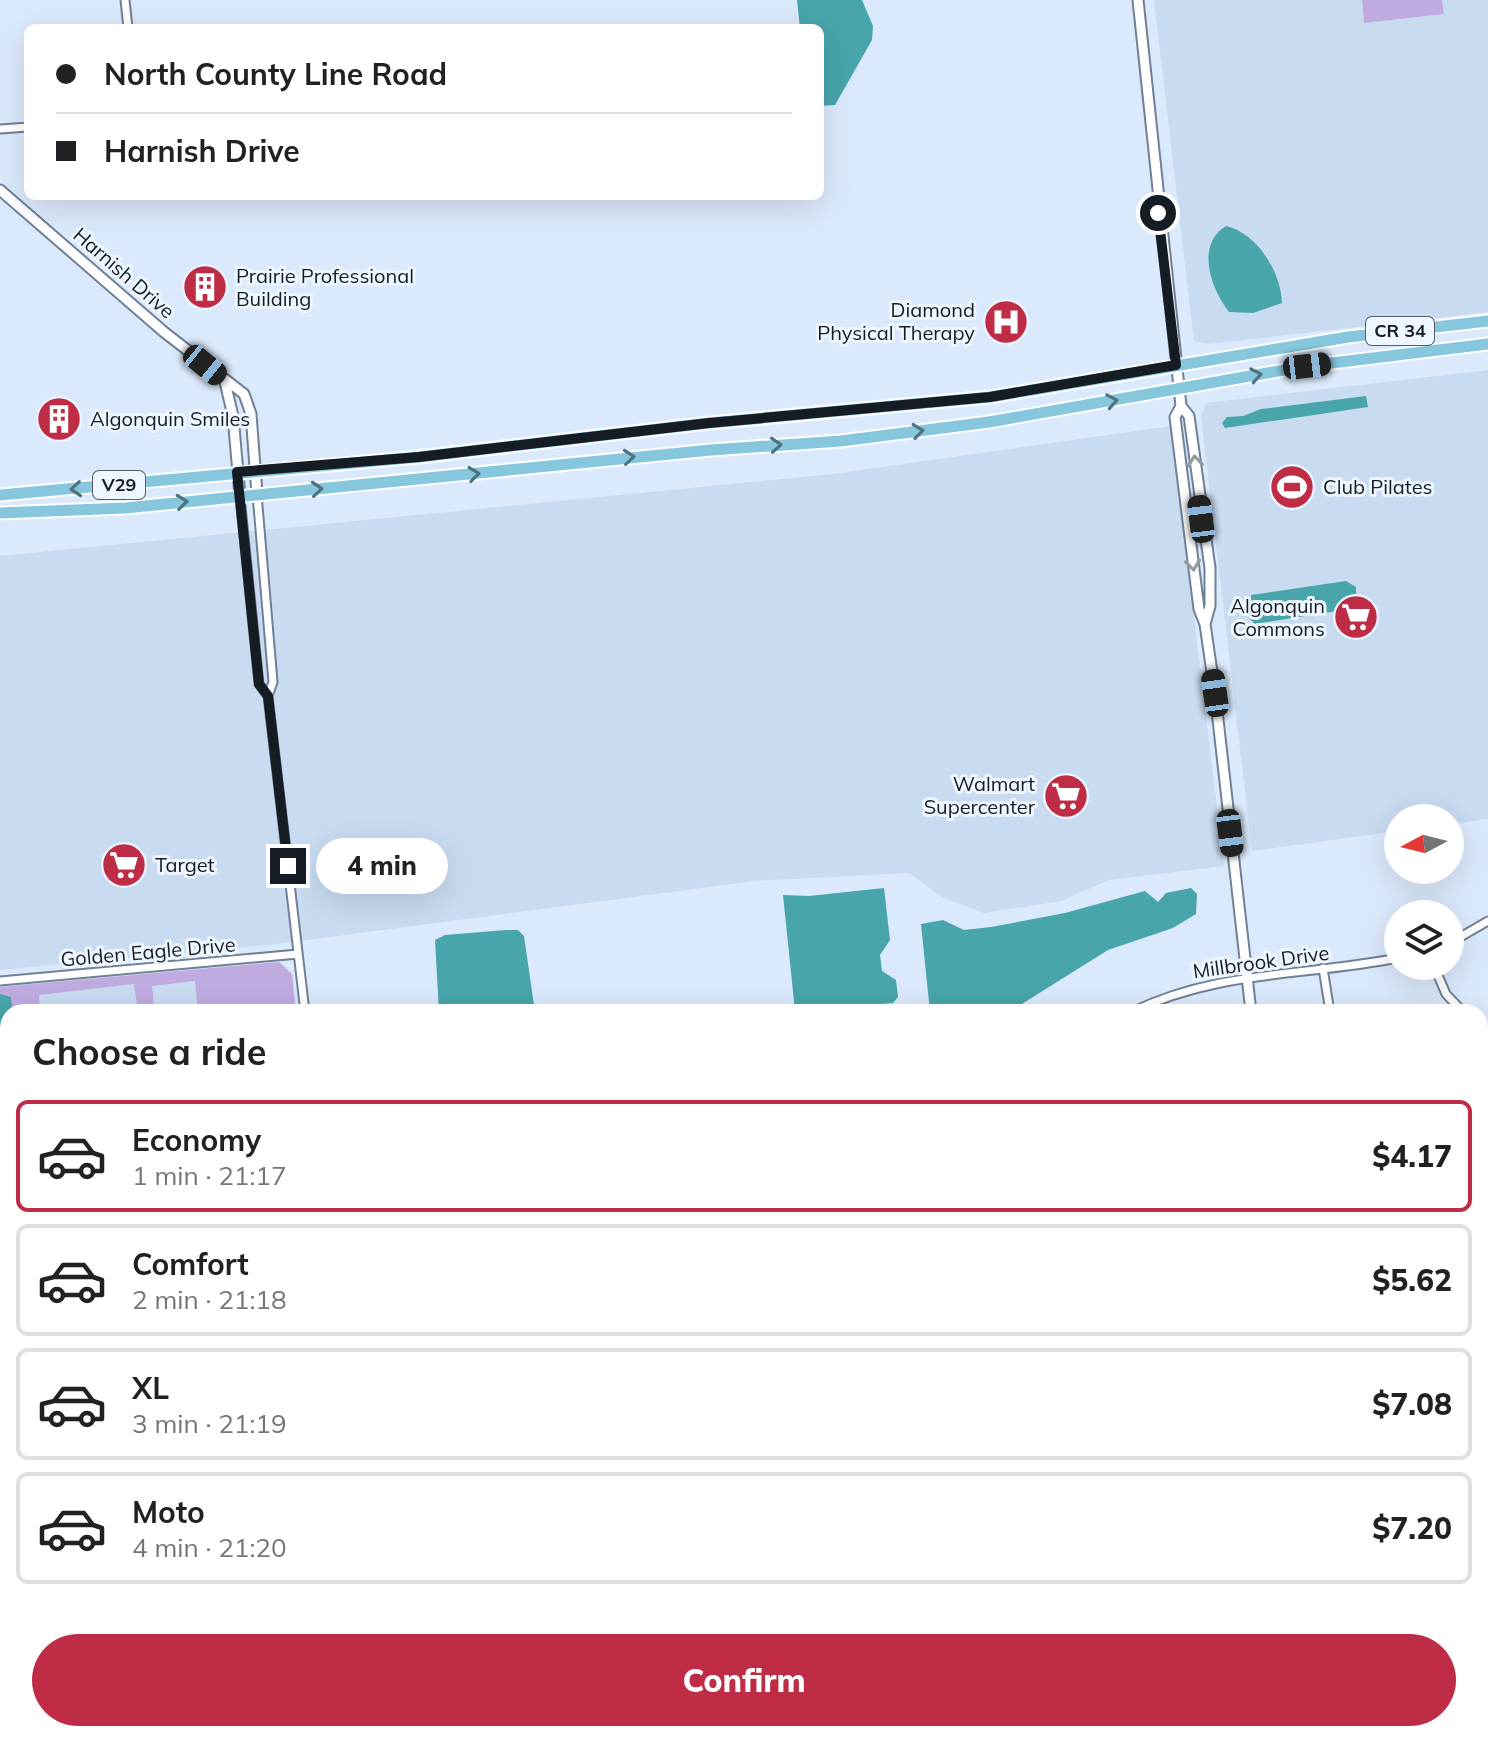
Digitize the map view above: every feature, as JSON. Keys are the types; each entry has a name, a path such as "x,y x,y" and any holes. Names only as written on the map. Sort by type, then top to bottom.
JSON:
{"main road":[{"name":"CR 34","path":"1176,365 1348,337 1488,321"},
{"name":"CR 34","path":"1179,389 1307,366 1488,344"},
{"name":"V29","path":"0,495 419,457 709,423 990,397 1176,365"},
{"name":"V29","path":"0,513 125,508 711,450 841,441 989,422 1179,389"}],"street":[{"path":"125,0 128,24"},
{"path":"1138,0 1181,406 1189,416 1210,568 1210,606 1205,624"},
{"path":"0,129 24,127"},
{"name":"Harnish Drive","path":"0,190 225,382 244,394 248,403 273,682 268,696 304,1004"},
{"name":"Harnish Drive","path":"225,382 233,416 259,684 268,696"},
{"path":"1181,406 1175,417 1199,609 1205,624 1250,1004"},
{"path":"1464,935 1488,921"},
{"name":"Golden Eagle Drive","path":"0,981 298,954"},
{"name":"Millbrook Drive","path":"1150,1004 1181,990 1247,977 1384,960"},
{"path":"1323,968 1329,1004"},
{"path":"1440,980 1446,994 1455,1004"}],"shaded area":[{"path":"797,0 862,0 873,26 872,40 835,105 824,106 824,24 800,24"},
{"path":"1154,0 1488,0 1488,312 1209,344 1194,341"},
{"path":"1362,0 1442,0 1444,14 1364,23"},
{"path":"1226,226 1248,237 1265,256 1277,279 1282,303 1253,313 1229,312 1217,292 1209,268 1211,244 1216,234"},
{"name":"Algonquin Commons","path":"1488,370 1488,819 1464,822 1464,804 1384,804 1384,833 1252,851 1201,416 1206,403"},
{"path":"1366,396 1368,407 1225,428 1222,423 1227,417 1243,416 1261,409"},
{"path":"1171,426 1224,866 1109,880 1061,901 984,913 942,897 909,873 754,881 276,944 0,970 0,556 833,474"},
{"path":"1346,581 1356,587 1356,608 1255,624 1248,617 1251,595"},
{"path":"884,888 890,940 880,955 882,971 896,980 898,997 893,1003 794,1004 783,895 809,896"},
{"path":"1191,888 1197,894 1196,914 1173,928 1108,950 1022,1004 929,1004 921,924 943,920 964,930 991,927 1065,913 1145,891 1158,902 1166,893"},
{"path":"518,930 524,936 534,1004 439,1004 435,940 445,935"},
{"path":"279,962 292,974 295,1004 0,1004 0,987"},
{"path":"279,962 292,974 295,1004 197,1004 195,981 152,986 154,1004 137,1004 134,984 39,995 40,1004 0,1004 0,987"},
{"path":"0,994 11,997 11,1004 0,1004"}],"place":[{"name":"Prairie Professional Building","path":"205,287"},
{"name":"Diamond Physical Therapy","path":"1006,322"},
{"name":"Algonquin Smiles","path":"59,419"},
{"name":"Club Pilates","path":"1292,487"},
{"name":"Algonquin Commons","path":"1356,617"},
{"name":"Walmart Supercenter","path":"1066,796"},
{"name":"Target","path":"124,865"}],"route":[{"path":"288,866 268,696 259,684 237,472 419,457 709,423 990,397 1176,365 1158,213"}]}
